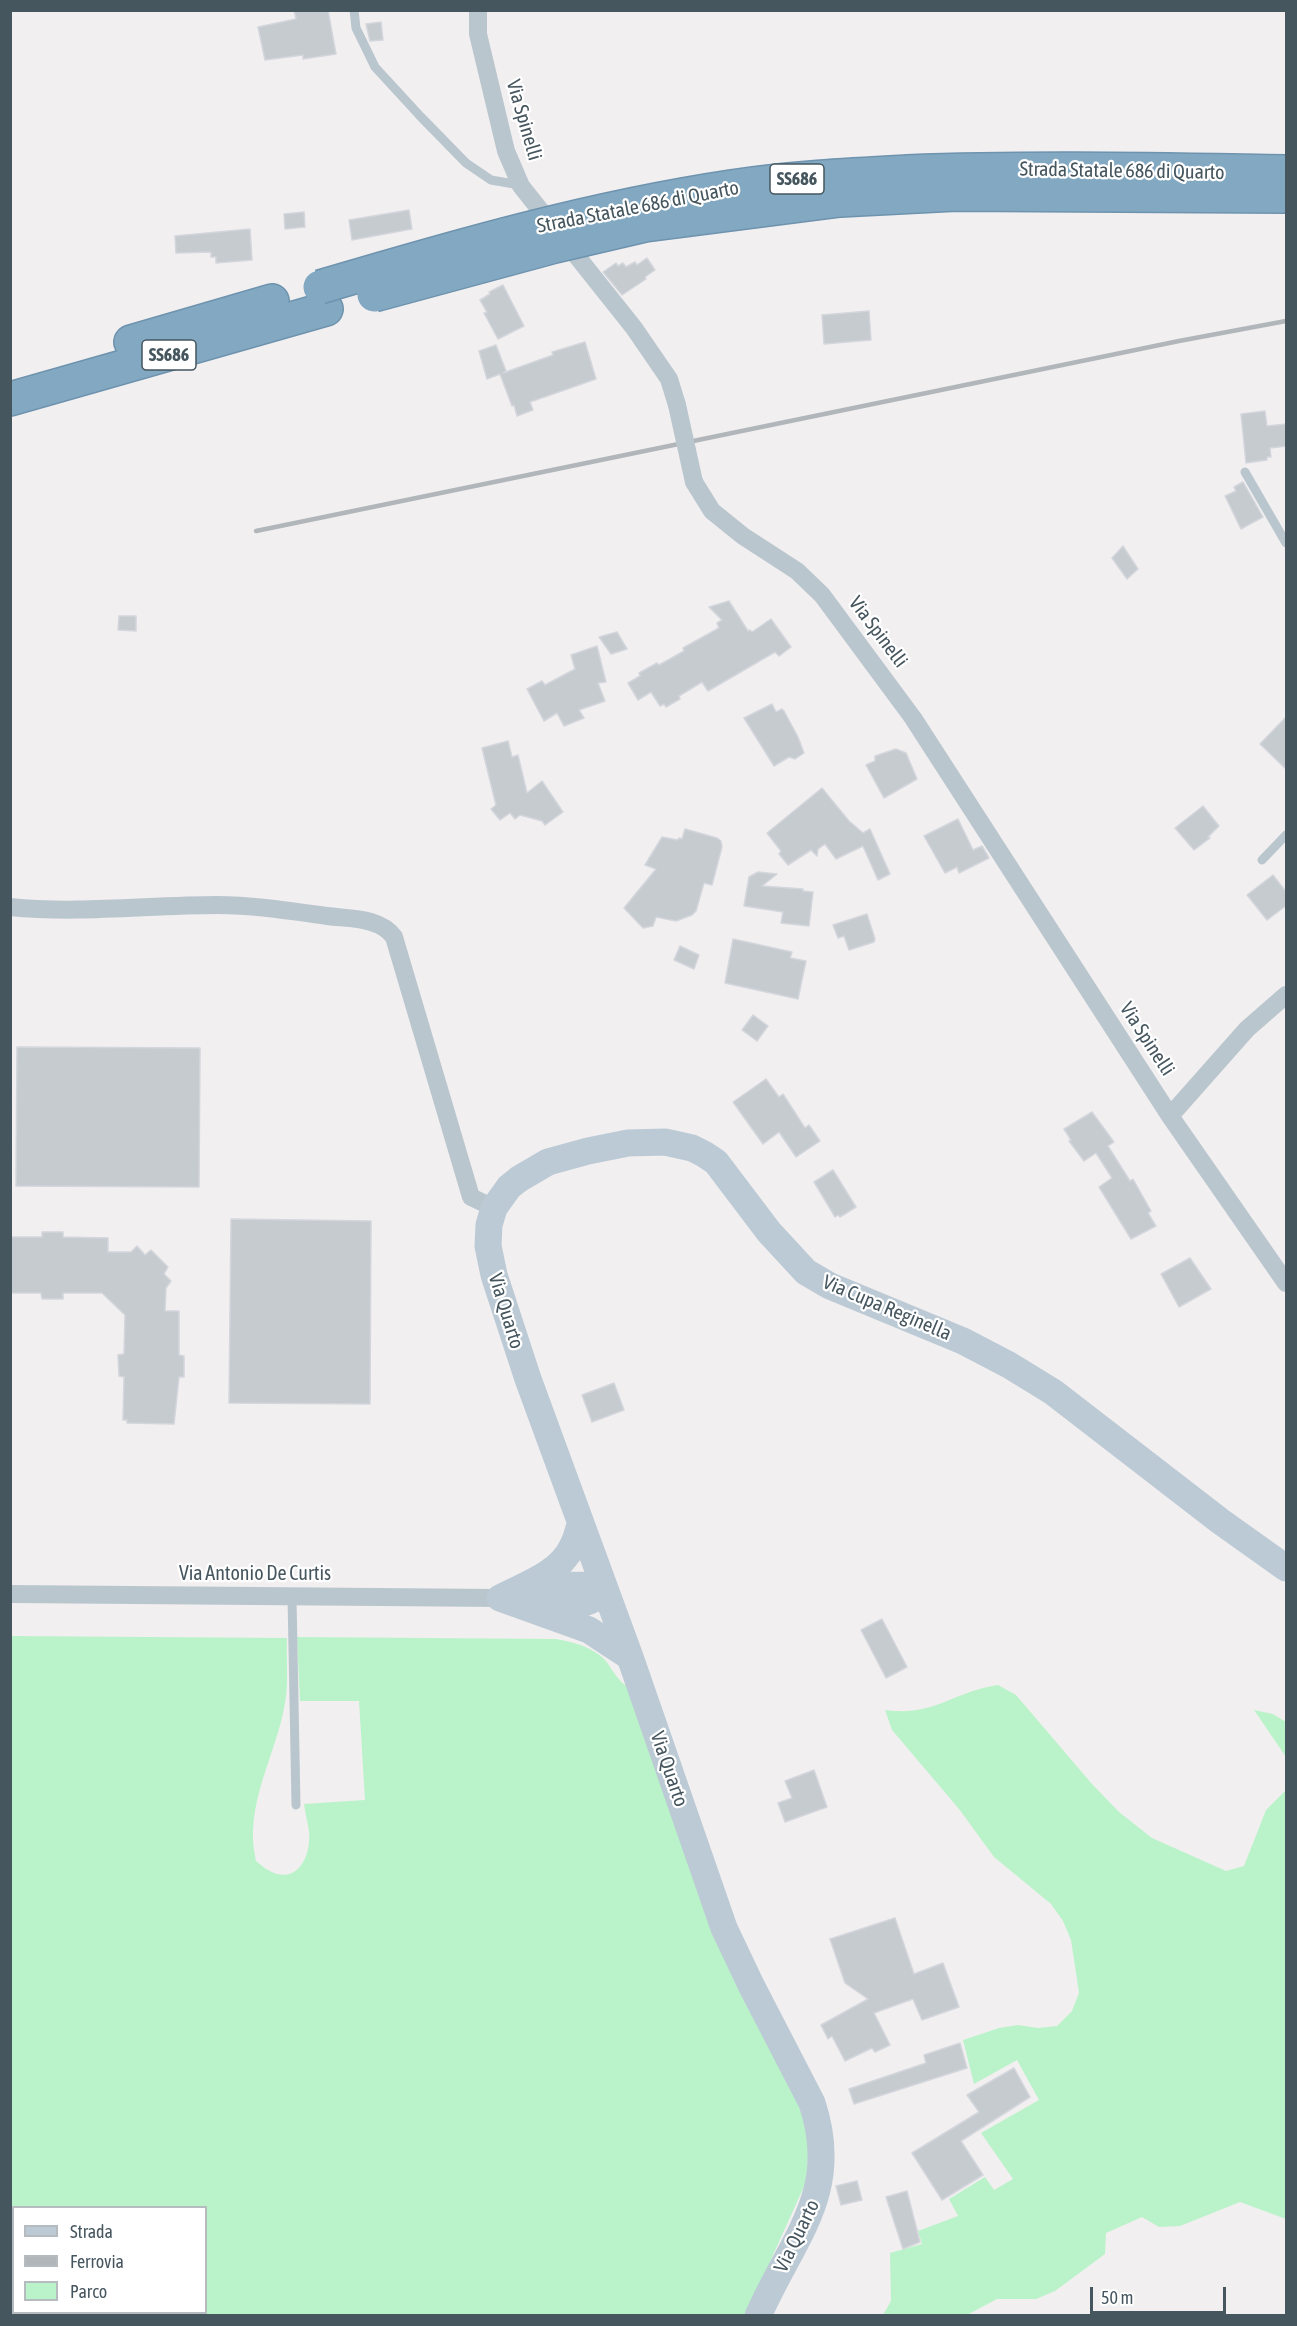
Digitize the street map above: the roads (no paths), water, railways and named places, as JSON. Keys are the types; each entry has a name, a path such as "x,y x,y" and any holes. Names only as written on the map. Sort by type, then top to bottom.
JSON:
{"highway":[{"name":"Strada Statale 686 di Quarto","path":"10,399 323,298 497,236 626,206 732,187 860,174 956,170 1287,172"},
{"name":"Strada Statale 686 di Quarto","path":"10,376 323,298 439,276 645,225 840,200 956,194 1287,196"},
{"path":"1254,196 1287,206"}],"street":[{"name":"Via Spinelli","path":"478,10 478,34 506,151 522,186 634,328 669,379 694,482 712,511 743,536 796,571 822,595 913,718 1170,1116 1287,1283"},
{"path":"10,907 79,909 220,905 325,915 372,922 386,927 394,937 471,1197 494,1208"},
{"path":"1170,1116 1247,1029 1287,995"},
{"name":"Via Cupa Reginella","path":"494,1208 509,1186 548,1162 628,1143 665,1142 692,1148 716,1162 768,1232 806,1272 830,1286 963,1341 1053,1392 1220,1521 1287,1568"},
{"name":"Via Quarto","path":"494,1208 488,1236 494,1275 528,1379 630,1657 724,1928 812,2103 820,2129 822,2163 818,2190 801,2230 758,2316"},
{"path":"516,1598 559,1565 573,1546 580,1524"},
{"path":"516,1598 571,1608 590,1602 606,1592"},
{"name":"Via Antonio De Curtis","path":"10,1594 516,1598"},
{"path":"516,1598 589,1630 630,1657"}],"lane":[{"path":"354,10 356,28 375,67 421,117 466,163 491,180 522,186"},
{"path":"1245,472 1287,543"},
{"path":"1262,860 1287,835"},
{"path":"292,1597 299,1754 296,1805"}],"railway":[{"path":"256,531 1286,321"}]}
